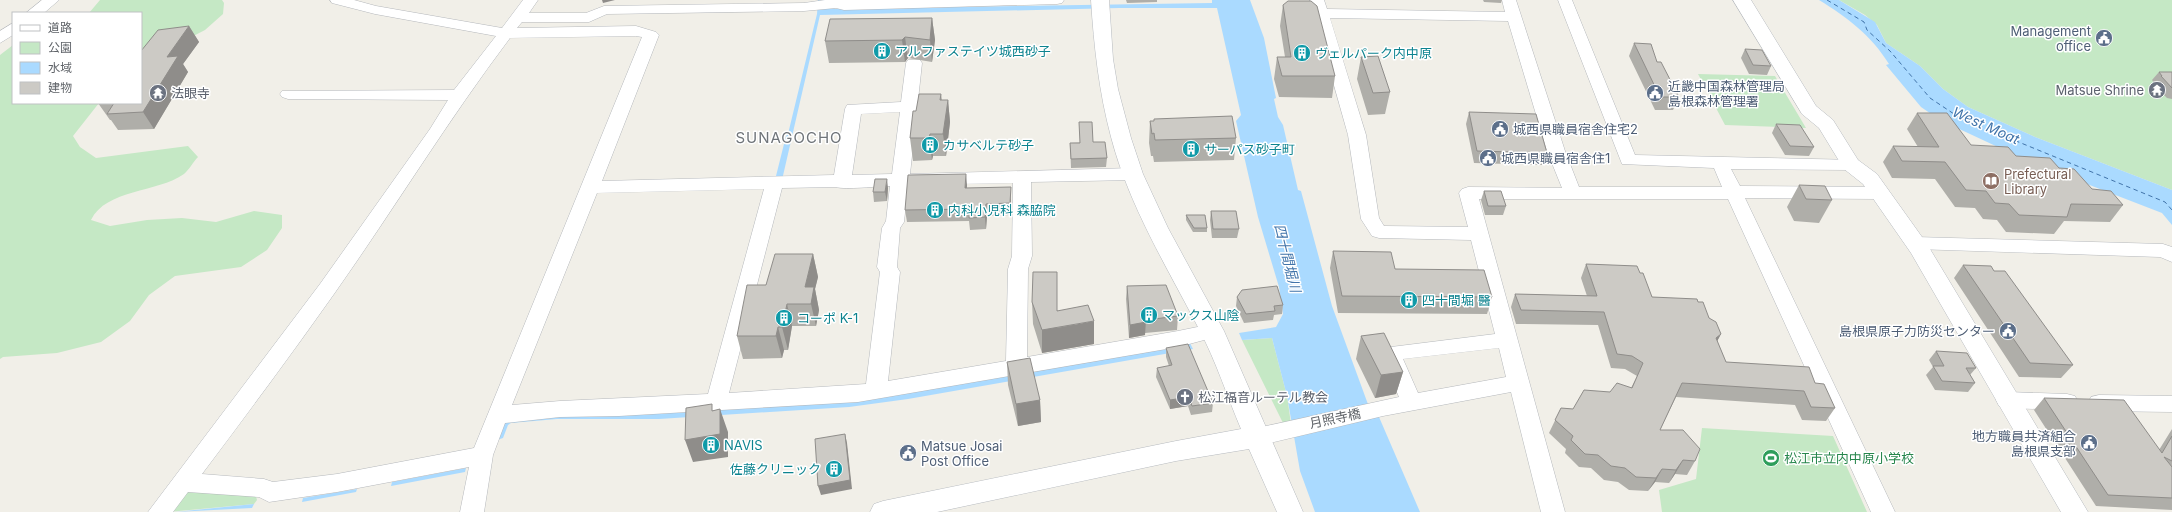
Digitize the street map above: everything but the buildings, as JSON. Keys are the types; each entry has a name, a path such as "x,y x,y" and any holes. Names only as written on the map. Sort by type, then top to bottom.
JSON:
{"street":[{"path":"35,12 52,0"},
{"path":"337,0 375,10 505,34 636,31 651,35 497,415 482,455 472,512"},
{"path":"160,512 327,289 437,131 459,94 531,0"},
{"path":"517,18 590,17 604,10 816,6 834,2 844,6 1057,0"},
{"path":"1509,0 1556,151 1572,194"},
{"path":"1565,0 1628,160 1720,163 1851,164"},
{"path":"1742,0 1809,110 1826,124 1851,164 1870,179 1914,243 2075,512"},
{"path":"1101,4 1104,59 1109,89 1121,138 1133,174 1157,228 1212,331 1290,512"},
{"path":"1480,234 1379,232 1370,219 1357,135 1319,6 1514,17"},
{"path":"582,32 590,17"},
{"path":"0,38 12,29"},
{"path":"876,391 890,272 886,267 891,228 895,222 914,63"},
{"path":"288,94 459,94"},
{"path":"842,183 852,109 908,107"},
{"path":"1720,163 1735,192 1883,512"},
{"path":"590,187 842,183 1133,174"},
{"path":"1016,368 1018,269 1022,256 1022,177"},
{"path":"716,403 774,184"},
{"path":"1553,512 1517,383 1480,234 1468,194 1572,194 1592,192 1707,194 1735,192 1879,193"},
{"path":"1914,243 2163,251 2172,255"},
{"path":"497,415 560,410 716,403 876,391 1016,368 1178,339 1212,331"},
{"path":"1412,403 1390,353 1506,340"},
{"name":"月照寺橋","path":"1257,437 1288,428 1383,408 1517,383"},
{"path":"2007,400 2172,404"},
{"path":"883,512 940,506 1176,451 1257,437"},
{"path":"183,482 264,488 269,492 337,483 482,455"}],"green space":[{"path":"100,0 222,0 224,3 223,14 205,30 142,62 142,12 90,12"},
{"path":"1839,0 2172,0 2172,190 2035,137 1968,107 1943,89 1920,66 1886,43 1877,25 1865,15"},
{"path":"12,46 12,104 98,104 73,136 80,147 96,158 188,146 198,157 184,174 160,185 133,192 108,202 98,210 91,220 110,226 147,220 182,218 216,222 254,211 282,215 282,228 267,250 241,267 175,276 149,295 130,321 101,342 57,353 3,357 0,359 0,55"},
{"path":"1698,74 1775,76 1806,128 1725,125"},
{"path":"1272,338 1287,396 1291,424 1283,423 1242,340"},
{"name":"松江市立内中原小学校","path":"1702,428 1833,436 1867,512 1662,512 1659,490 1696,479"},
{"path":"197,489 255,493 257,500 254,504 168,512 183,493"}],"water":[{"name":"四十間堀川","path":"818,0 827,0 835,9 1212,3 1212,0 1250,0 1264,38 1276,98 1274,99 1278,117 1283,125 1298,190 1301,191 1332,306 1369,407 1379,417 1420,512 1315,512 1300,471 1287,396 1272,338 1242,340 1239,333 1276,327 1283,314 1279,287 1258,217 1236,121 1241,115 1217,8 1119,8 820,15 782,180 775,180 786,136 788,134 817,14"},
{"name":"West Moat","path":"1819,0 1839,0 1875,22 1886,43 1920,66 1943,89 1968,107 2035,137 2172,190 2172,225 2162,213 2030,162 1940,120 1921,107 1886,65 1889,64 1875,44 1867,36 1840,14"},
{"path":"1189,341 1193,349 908,399 849,407 659,419 557,419 511,423 508,425 503,438 494,441 505,420 732,406"},
{"path":"466,468 465,472 391,486 392,482"},
{"path":"357,489 356,492 302,502 303,498"},
{"path":"254,504 252,508 175,512"}],"ferry route":[{"path":"1827,0 1864,22 1867,30 1890,51 1930,98 1960,118 2165,202 2172,210"}],"place":[{"name":"Management office","path":"2104,38"},
{"name":"アルファステイツ城西砂子","path":"882,51"},
{"name":"ヴェルパーク内中原","path":"1302,53"},
{"name":"Matsue Shrine","path":"2157,90"},
{"name":"法眼寺","path":"158,93"},
{"name":"近畿中国森林管理局 島根森林管理署","path":"1655,93"},
{"name":"城西県職員宿舎住宅2","path":"1500,129"},
{"name":"カサベルテ砂子","path":"930,145"},
{"name":"サーパス砂子町","path":"1191,149"},
{"name":"城西県職員宿舎住1","path":"1488,158"},
{"name":"Prefectural Library","path":"1991,181"},
{"name":"内科小児科 森脇院","path":"935,210"},
{"name":"四十間堀 醫","path":"1409,300"},
{"name":"マックス山陰","path":"1149,315"},
{"name":"コーポ K-1","path":"784,318"},
{"name":"島根県原子力防災センター","path":"2008,331"},
{"name":"松江福音ルーテル教会","path":"1185,397"},
{"name":"地方職員共済組合 島根県支部","path":"2089,443"},
{"name":"NAVIS","path":"711,445"},
{"name":"Matsue Josai Post Office","path":"908,453"},
{"name":"松江市立内中原小学校","path":"1771,458"},
{"name":"佐藤クリニック","path":"834,469"}],"district":[{"name":"SUNAGOCHO","path":"789,137"}]}
